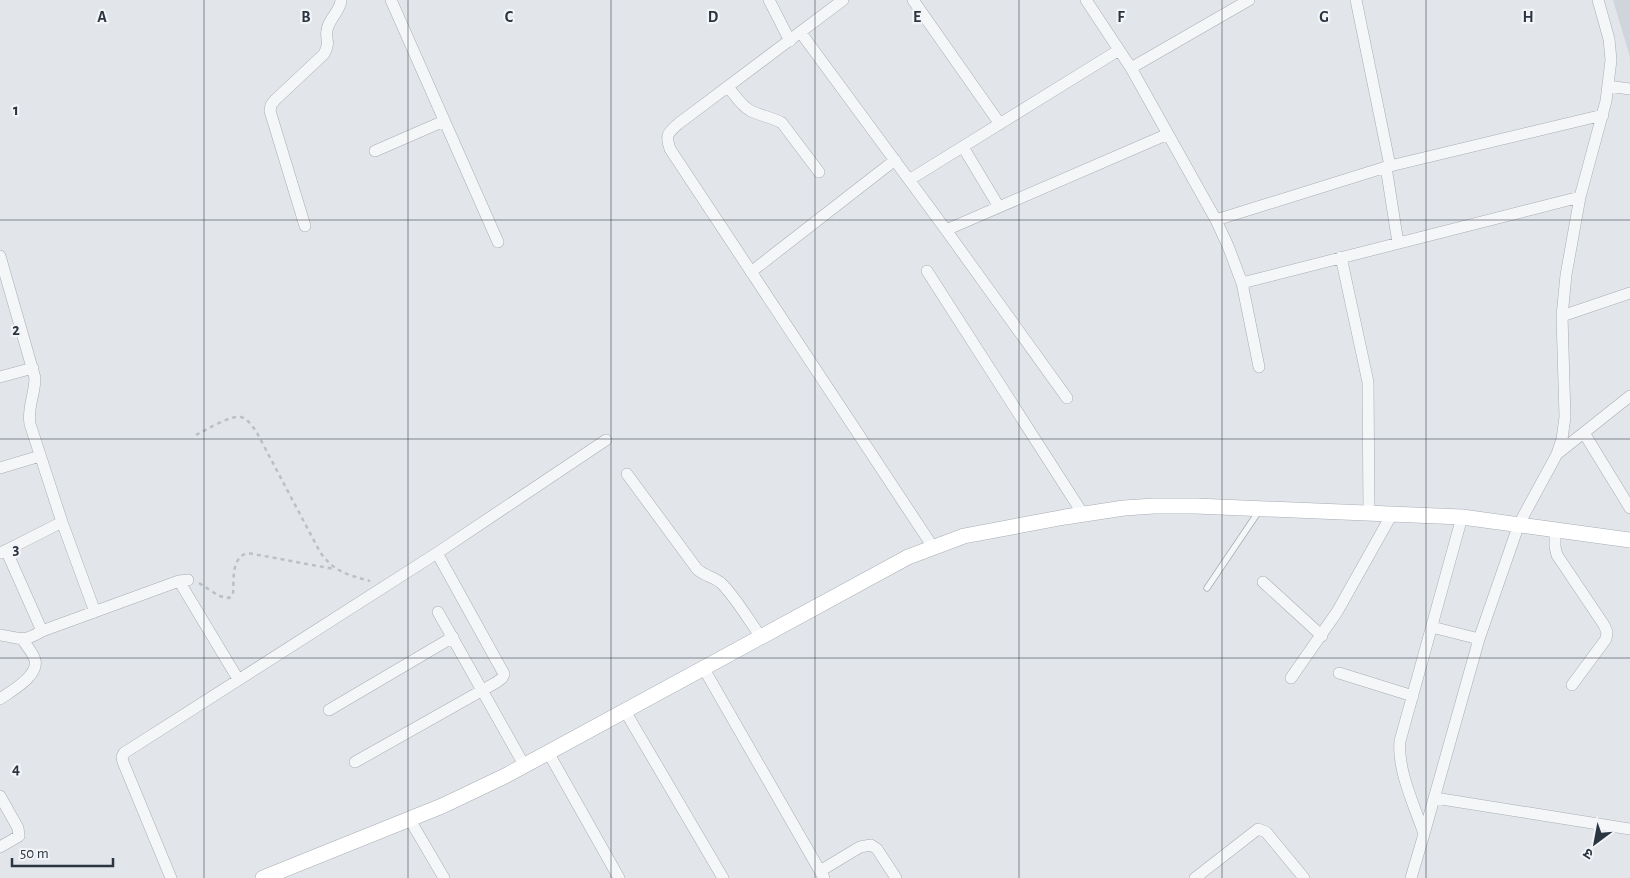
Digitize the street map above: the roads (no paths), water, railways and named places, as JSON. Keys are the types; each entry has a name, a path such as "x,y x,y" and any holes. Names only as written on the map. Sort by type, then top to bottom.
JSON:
{"street":[{"path":"305,226 270,111 271,105 275,100 324,54 328,47 327,29 340,8 341,0"},
{"path":"391,0 498,242"},
{"path":"769,0 790,41"},
{"path":"844,0 678,124 668,133 667,140 670,149 933,547"},
{"path":"914,0 1000,124"},
{"path":"1086,0 1131,68 1216,220 1242,283 1259,367"},
{"path":"1131,68 1237,4 1249,0"},
{"path":"1356,0 1388,167 1398,243"},
{"path":"1411,878 1479,639 1518,524 1557,454 1562,439 1565,417 1562,316 1566,274 1580,197 1603,115 1608,86 1609,39 1598,0"},
{"path":"801,33 1067,398"},
{"path":"909,180 1119,50"},
{"path":"1608,86 1630,89"},
{"path":"728,87 743,106 782,123 819,172"},
{"path":"1216,220 1388,167 1603,115"},
{"path":"375,151 444,121"},
{"path":"946,230 1168,134"},
{"path":"963,146 999,207"},
{"path":"751,272 895,160"},
{"path":"1242,283 1580,197"},
{"path":"0,256 32,368 35,388 29,416 62,522 95,612"},
{"path":"1341,257 1368,382 1368,514"},
{"path":"928,271 1083,514"},
{"path":"1562,316 1630,293"},
{"path":"0,377 32,368"},
{"path":"1557,454 1630,396"},
{"path":"1584,433 1630,508"},
{"path":"172,878 122,757 124,753 437,553 606,440"},
{"path":"0,468 40,456"},
{"path":"627,474 697,569 720,582 761,637"},
{"path":"263,878 410,820 524,766 908,557 964,536 1124,508 1196,506 1462,518 1630,540"},
{"path":"1291,678 1338,612 1392,514"},
{"path":"1424,834 1401,766 1399,754 1400,741 1462,518"},
{"path":"42,631 3,552 62,522"},
{"path":"1555,530 1557,554 1599,616 1607,632 1606,639 1572,685"},
{"path":"355,762 497,682 504,674 437,553"},
{"path":"0,635 22,639 31,638 42,631 183,580 238,680"},
{"path":"1263,582 1322,636"},
{"path":"438,612 524,766"},
{"path":"1432,626 1479,639"},
{"path":"329,710 453,637"},
{"path":"0,699 29,677 35,669 35,659 22,639"},
{"path":"704,668 822,874 860,847 871,845 877,849 896,878"},
{"path":"1339,673 1413,696"},
{"path":"625,711 723,878"},
{"path":"548,752 619,878"},
{"path":"0,796 18,828 19,836 0,847"},
{"path":"1435,798 1630,829"},
{"path":"410,820 444,878"},
{"path":"1195,878 1258,829 1266,832 1304,878"}],"lane":[{"path":"1207,588 1260,509"}]}
